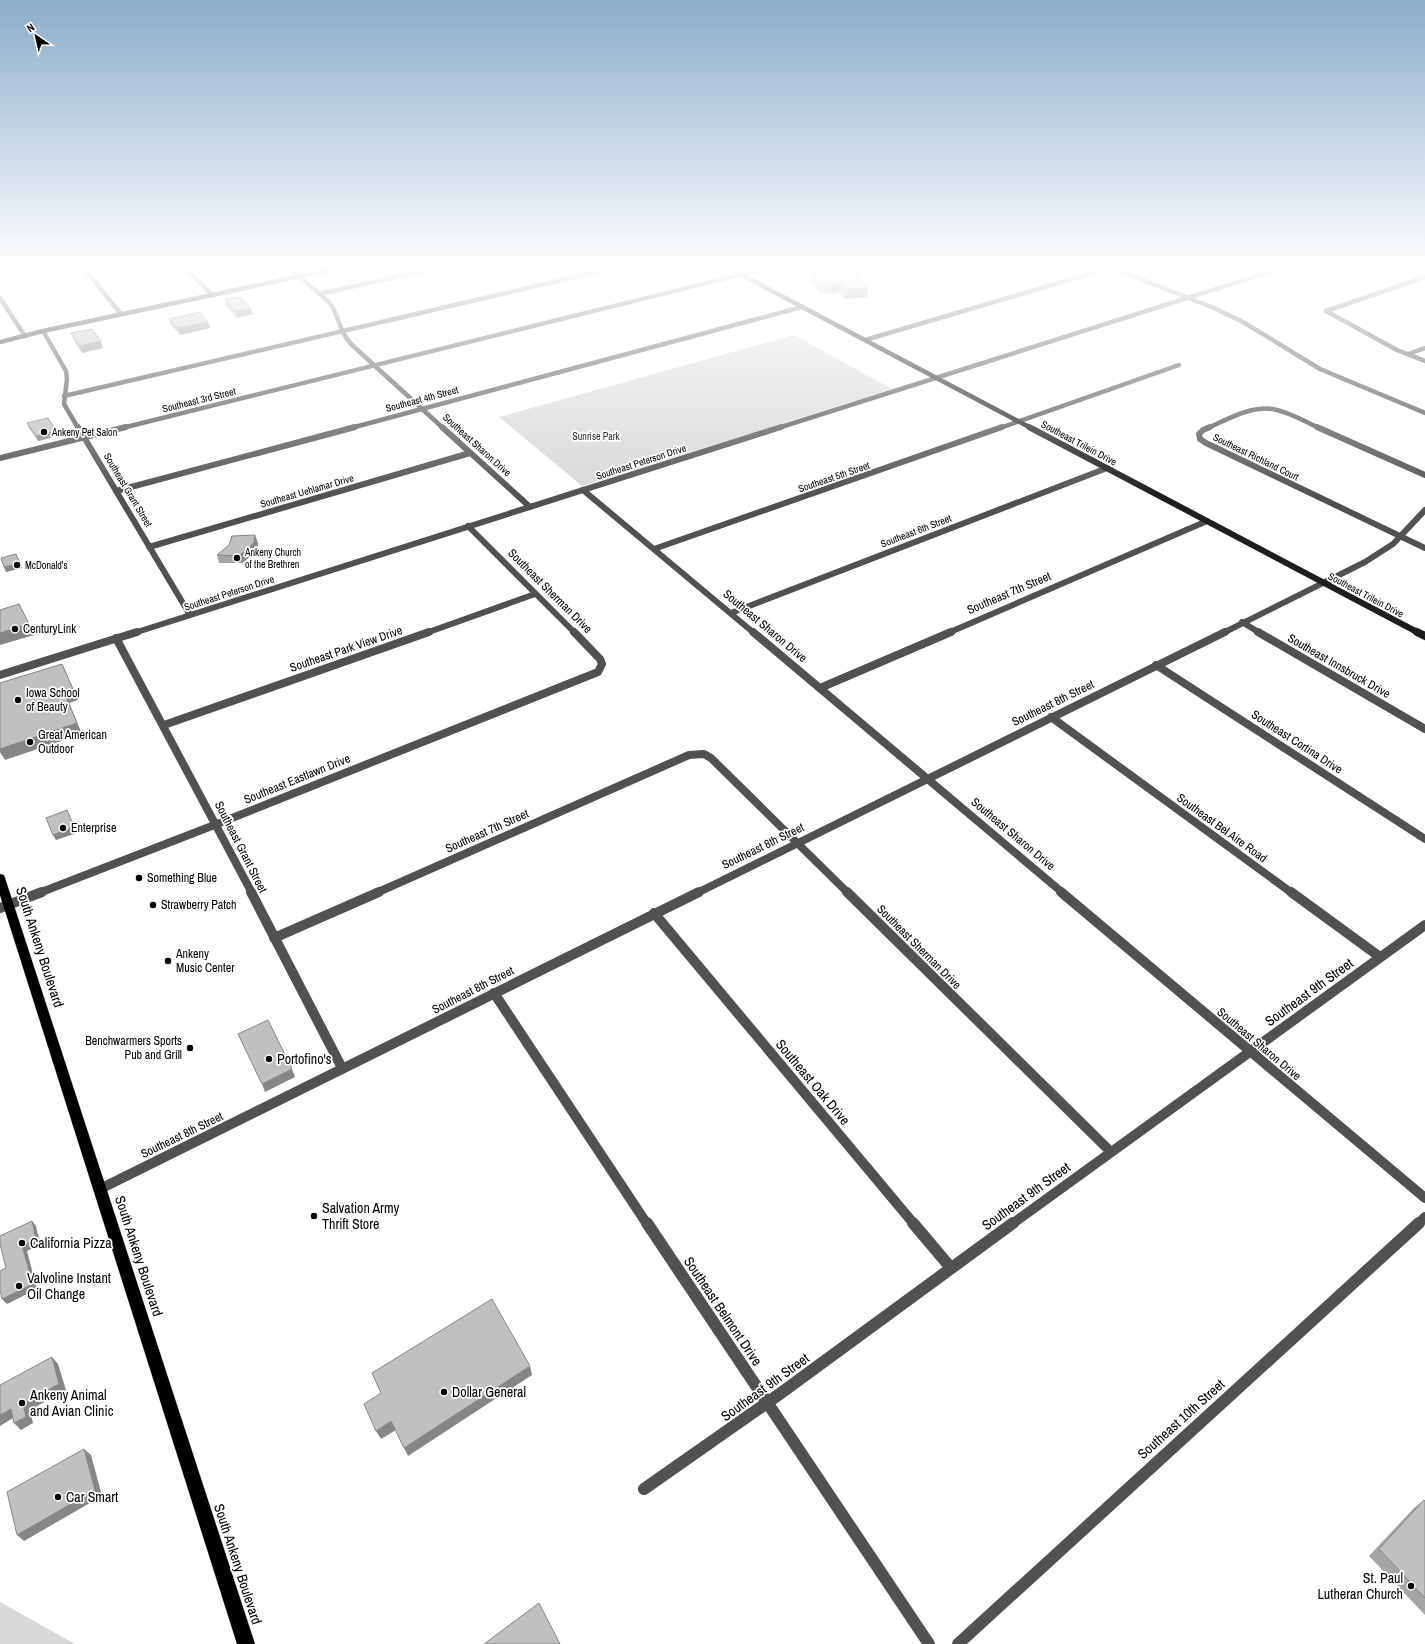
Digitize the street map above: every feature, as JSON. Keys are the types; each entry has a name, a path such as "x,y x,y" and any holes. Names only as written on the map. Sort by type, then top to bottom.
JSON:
{"main road":[{"name":"South Ankeny Boulevard","path":"0,878 4,906 100,1189 246,1644"}],"street":[{"name":"Southeast Grant Street","path":"50,343 66,371 67,379 64,404 190,615"},
{"path":"64,396 291,343"},
{"name":"Southeast Sharon Drive","path":"350,343 420,409 530,507"},
{"name":"Southeast 3rd Street","path":"0,458 464,343"},
{"name":"Southeast 4th Street","path":"116,491 668,343"},
{"name":"Southeast Trilein Drive","path":"870,343 1425,636"},
{"name":"Southeast Peterson Drive","path":"0,675 1048,343"},
{"path":"1277,343 1320,369 1425,413"},
{"path":"1386,343 1425,361"},
{"path":"1408,354 1425,348"},
{"name":"Southeast 5th Street","path":"654,549 1179,366"},
{"name":"Southeast Richland Court","path":"1401,537 1206,443 1199,437 1199,434 1203,430 1254,410 1272,409 1283,412 1425,475"},
{"name":"Southeast Uehlamar Drive","path":"149,547 470,454"},
{"name":"Southeast 6th Street","path":"731,613 1108,468"},
{"name":"Southeast Sharon Drive","path":"583,490 928,778 1250,1052 1425,1198"},
{"name":"Southeast 8th Street","path":"100,1189 1376,556 1401,537 1425,510"},
{"name":"Southeast 7th Street","path":"820,688 1207,521"},
{"name":"Southeast Sherman Drive","path":"468,526 602,661 602,667 593,675"},
{"path":"1401,537 1425,548"},
{"name":"Southeast Park View Drive","path":"164,725 535,594"},
{"name":"Southeast Innsbruck Drive","path":"1242,622 1425,729"},
{"name":"Southeast Grant Street","path":"116,638 217,824 274,938 342,1068"},
{"name":"Southeast Cortina Drive","path":"1156,665 1425,839"},
{"name":"Southeast Eastlawn Drive","path":"4,906 217,824 593,675"},
{"name":"Southeast Bel Aire Road","path":"1051,717 1380,958"},
{"name":"Southeast 7th Street","path":"274,938 688,755 704,754 711,758"},
{"name":"Southeast Sherman Drive","path":"711,758 1111,1152"},
{"name":"Southeast Oak Drive","path":"654,914 951,1268"},
{"name":"Southeast 9th Street","path":"644,1489 766,1403 1425,925"},
{"name":"Southeast Belmont Drive","path":"494,993 766,1403 929,1644"},
{"name":"Southeast 10th Street","path":"958,1644 1425,1216"}],"green space":[{"name":"Sunrise Park","path":"766,343 808,343 892,389 582,486 499,417"},
{"path":"0,1602 75,1644 0,1644"}],"building":[{"path":"77,343 93,343 79,346"},
{"path":"48,418 56,431 36,436 27,423"},
{"path":"255,535 254,543 239,556 217,555 229,545 232,536"},
{"path":"16,554 20,563 4,567 1,558"},
{"path":"19,604 29,624 0,633 0,610"},
{"path":"62,664 73,689 64,692 77,723 0,749 0,683"},
{"name":"Enterprise","path":"67,810 74,827 53,835 46,818"},
{"name":"Portofino's","path":"268,1020 292,1069 262,1084 238,1034"},
{"path":"32,1221 36,1239 22,1246 33,1284 2,1299 0,1290 0,1271 6,1268 0,1244 0,1236"},
{"name":"Dollar General","path":"492,1299 530,1366 404,1448 391,1421 376,1431 364,1404 381,1393 372,1373"},
{"name":"Ankeny Animal and Avian Clinic","path":"52,1357 59,1384 23,1404 26,1417 14,1423 11,1409 0,1415 0,1385"},
{"name":"Car Smart","path":"84,1449 95,1490 17,1535 7,1492"},
{"name":"St. Paul Lutheran Church","path":"1424,1500 1425,1501 1425,1598 1379,1549"},
{"path":"539,1603 560,1644 484,1644"}],"place":[{"name":"Ankeny Pet Salon","path":"44,432"},
{"name":"Ankeny Church of the Brethren","path":"237,558"},
{"name":"McDonald's","path":"17,565"},
{"name":"CenturyLink","path":"15,629"},
{"name":"Iowa School of Beauty","path":"18,700"},
{"name":"Great American Outdoor","path":"30,742"},
{"name":"Enterprise","path":"63,828"},
{"name":"Something Blue","path":"139,878"},
{"name":"Strawberry Patch","path":"153,905"},
{"name":"Ankeny Music Center","path":"168,961"},
{"name":"Benchwarmers Sports Pub and Grill","path":"190,1048"},
{"name":"Portofino's","path":"269,1059"},
{"name":"Salvation Army Thrift Store","path":"314,1216"},
{"name":"California Pizza","path":"22,1243"},
{"name":"Valvoline Instant Oil Change","path":"19,1286"},
{"name":"Dollar General","path":"444,1392"},
{"name":"Ankeny Animal and Avian Clinic","path":"22,1403"},
{"name":"Car Smart","path":"58,1497"},
{"name":"St. Paul Lutheran Church","path":"1411,1586"}]}
